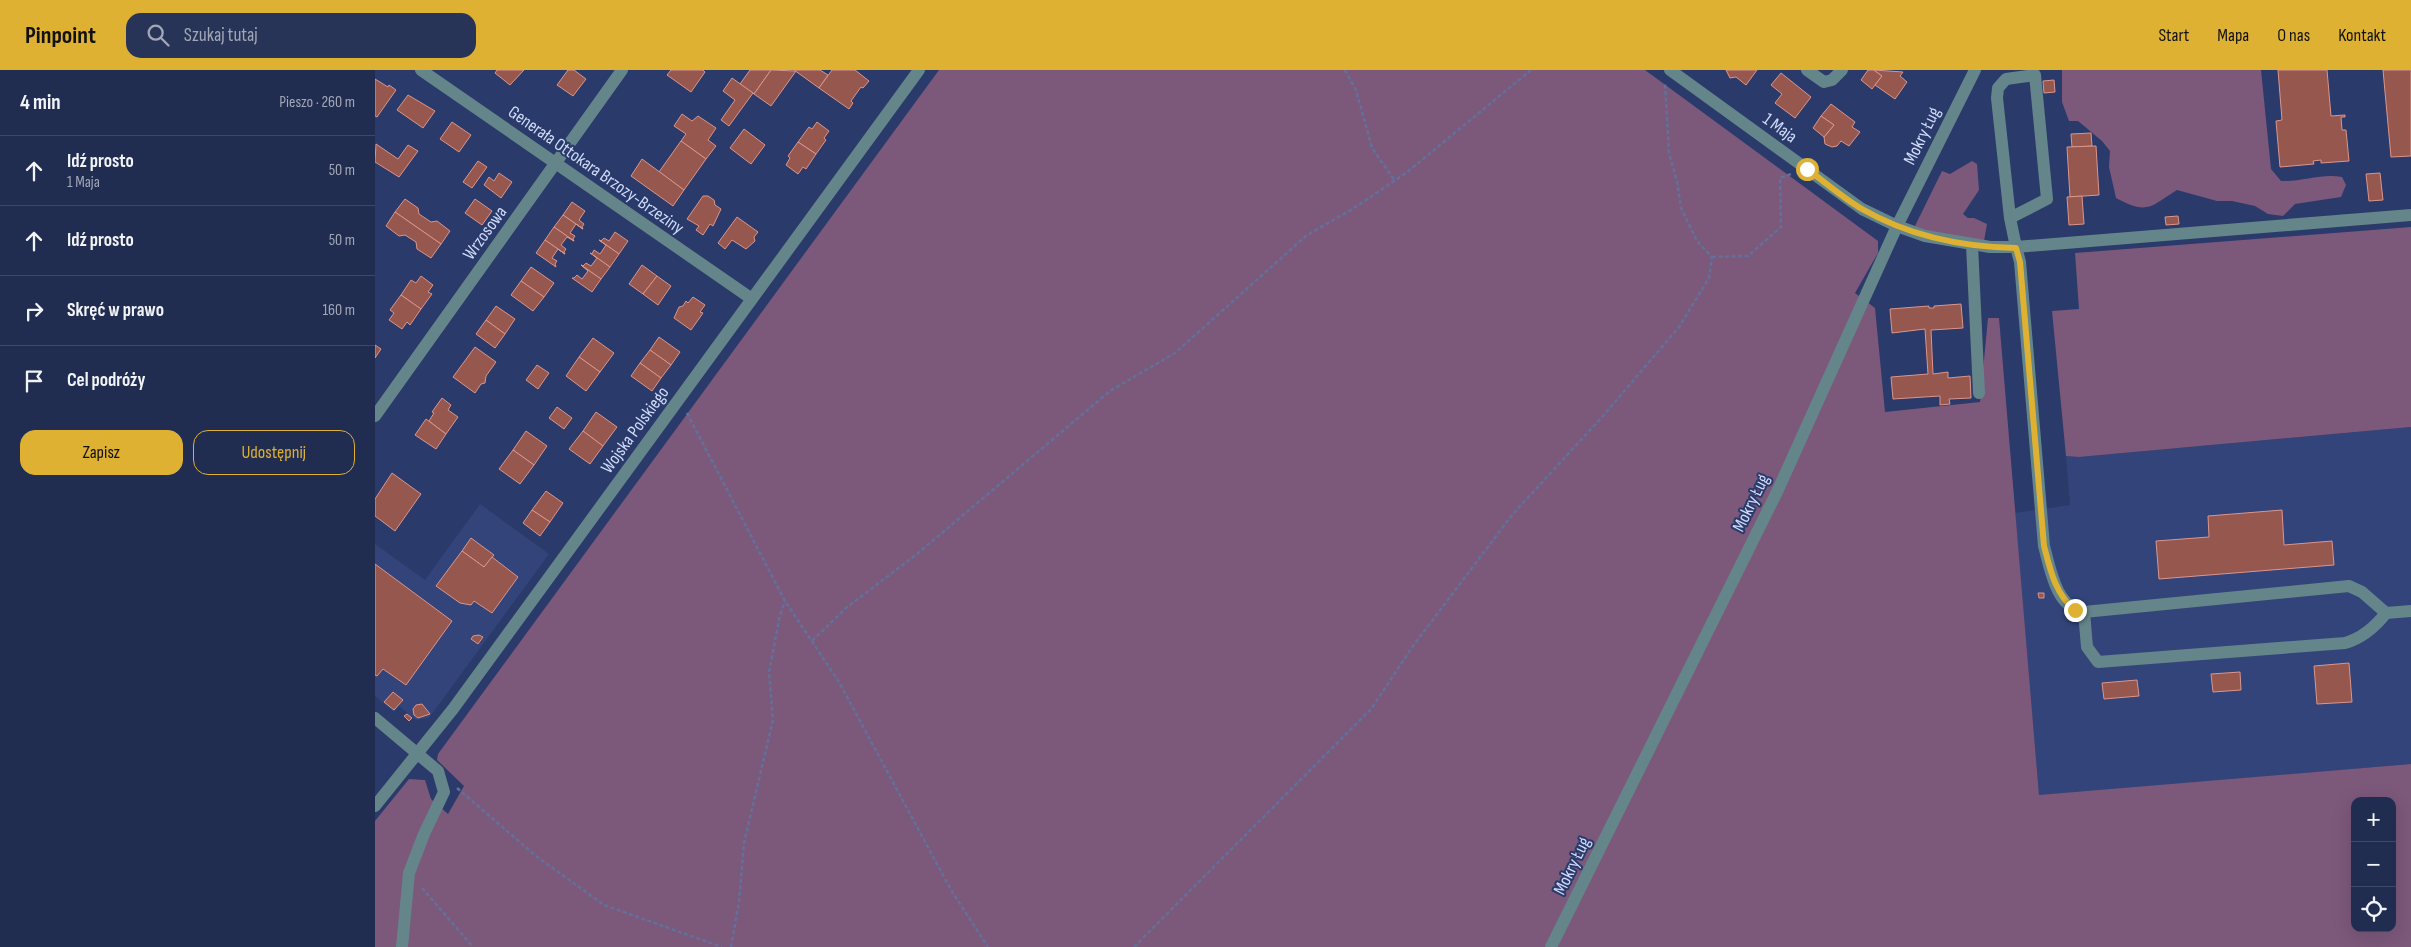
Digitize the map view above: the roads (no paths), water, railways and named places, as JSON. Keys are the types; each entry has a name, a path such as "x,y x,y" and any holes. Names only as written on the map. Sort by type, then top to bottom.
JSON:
{"street":[{"name":"Generała Ottokara Brzozy-Brzeziny","path":"421,70 752,299"},
{"name":"Wrzosowa","path":"375,416 622,70"},
{"name":"Wojska Polskiego","path":"375,806 418,754 510,632 919,70"},
{"path":"1807,70 1824,82 1832,80 1842,70"},
{"name":"Mokry Ług","path":"1551,947 1777,492 1897,226 1975,70"},
{"name":"1 Maja","path":"1667,74 1861,208 1897,226 1925,236 1973,245 2016,248 2411,215"},
{"path":"2010,218 2047,199 2035,75 2006,79 1998,88 1997,98 2010,218 2020,262 2044,546 2053,579 2062,598 2075,610 2084,612 2349,586 2362,592 2386,613"},
{"path":"1973,245 1979,393"},
{"path":"2084,612 2087,647 2098,662 2345,643 2356,640 2367,632 2386,613 2411,611"},
{"path":"375,718 438,771 443,782 442,800 424,834 409,874 402,947"}]}
